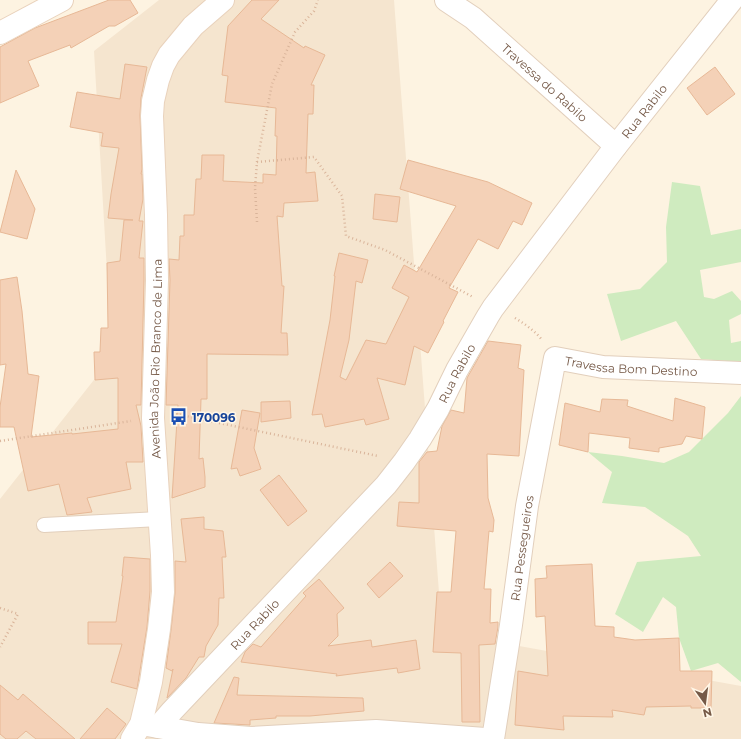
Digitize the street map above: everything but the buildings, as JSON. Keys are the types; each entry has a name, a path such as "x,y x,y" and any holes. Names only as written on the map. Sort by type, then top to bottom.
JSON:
{"street":[{"path":"0,33 62,0"},
{"name":"Avenida João Rio Branco de Lima","path":"144,730 163,592 153,413 157,280 152,116 153,101 160,73 169,55 193,26 223,0"},
{"name":"Travessa do Rabilo","path":"446,0 473,18 616,146"},
{"name":"Rua Rabilo","path":"144,730 176,707 386,485 420,439 438,409 457,370 493,308 616,146 732,0"},
{"name":"Travessa Bom Destino","path":"555,358 603,367 741,373"},
{"name":"Rua Pessegueiros","path":"493,739 511,625 526,506 555,358"},
{"path":"144,730 251,738 376,731 484,739"}],"lane":[{"path":"44,525 159,518"}],"path":[{"path":"257,222 255,188 257,162 272,84 295,32 314,11 318,0"},
{"name":"Travessa Bom Destino","path":"257,162 314,157 342,196 346,236 385,250 524,323 538,335 555,358"},
{"path":"0,441 153,413 404,462"},
{"path":"0,608 18,614 0,647"}],"shaded area":[{"path":"159,0 394,0 442,632 741,686 741,739 0,739 0,499 112,357 94,51"}],"green space":[{"path":"672,182 700,186 711,235 741,229 741,262 700,270 704,297 714,299 732,291 741,301 741,314 729,320 731,343 741,341 741,362 701,359 676,321 621,341 607,294 640,289 667,262 666,227"},
{"path":"741,396 741,682 718,663 691,671 679,638 676,607 663,597 643,632 615,614 637,562 701,556 688,536 645,507 602,503 612,472 588,452 664,463 689,452 728,413"}],"place":[{"name":"170096","path":"179,417"}]}
